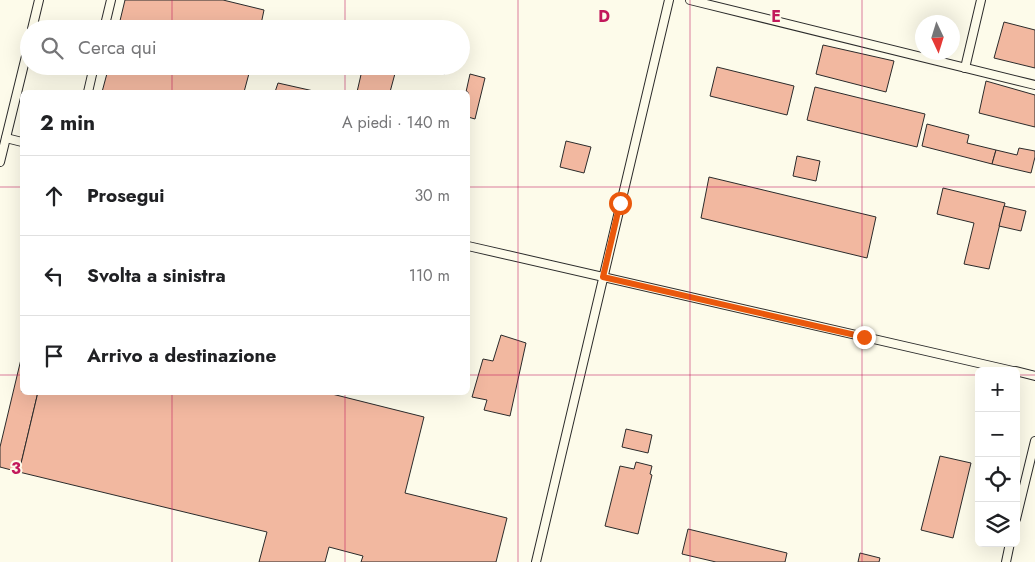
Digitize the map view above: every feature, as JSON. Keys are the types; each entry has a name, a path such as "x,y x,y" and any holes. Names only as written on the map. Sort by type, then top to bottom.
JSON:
{"lane":[{"path":"34,20 38,0"},
{"path":"106,20 111,0"},
{"path":"536,562 668,0"},
{"path":"690,0 1035,85"},
{"path":"965,68 981,0"},
{"path":"0,162 21,75"},
{"path":"88,90 92,75"},
{"path":"6,138 20,142"},
{"path":"470,246 997,367"},
{"path":"1020,372 1035,376"},
{"path":"1020,502 1035,440"},
{"path":"1006,562 1009,547"}],"building":[{"path":"125,0 223,0 264,10 262,20 120,20"},
{"path":"1004,22 1035,30 1035,68 994,58"},
{"path":"823,45 894,61 886,92 816,74"},
{"path":"717,67 794,86 787,115 710,96"},
{"path":"470,74 485,78 475,119 470,118 470,90 466,90"},
{"path":"107,75 249,75 245,90 103,90"},
{"path":"361,75 395,75 391,90 357,90"},
{"path":"986,81 1035,95 1035,127 979,113"},
{"path":"278,83 309,90 276,90"},
{"path":"815,87 925,114 917,147 807,120"},
{"path":"927,124 969,135 967,143 996,150 992,164 922,146"},
{"path":"566,141 591,147 584,173 560,167"},
{"path":"1019,148 1035,151 1031,173 992,164 996,150 1017,155"},
{"path":"797,156 820,161 816,181 793,176"},
{"path":"709,177 876,217 867,258 701,218"},
{"path":"943,188 1005,203 989,269 964,264 974,223 937,214"},
{"path":"1004,206 1026,211 1021,231 999,226"},
{"path":"501,335 526,343 510,416 484,410 487,400 472,397 483,359 493,361"},
{"path":"20,363 20,395 37,395 19,472 0,467 0,447"},
{"path":"37,395 336,395 424,417 405,493 507,518 496,562 361,562 363,556 329,547 325,562 259,562 267,532 19,472"},
{"path":"626,429 652,435 648,453 622,447"},
{"path":"940,456 971,463 953,538 921,530"},
{"path":"636,462 652,466 650,474 652,475 638,534 605,526 620,466 634,469"},
{"path":"688,529 787,553 785,562 716,562 682,554"},
{"path":"860,553 880,558 879,562 858,562"}],"route":[{"path":"620,203 603,277 864,337"}]}
